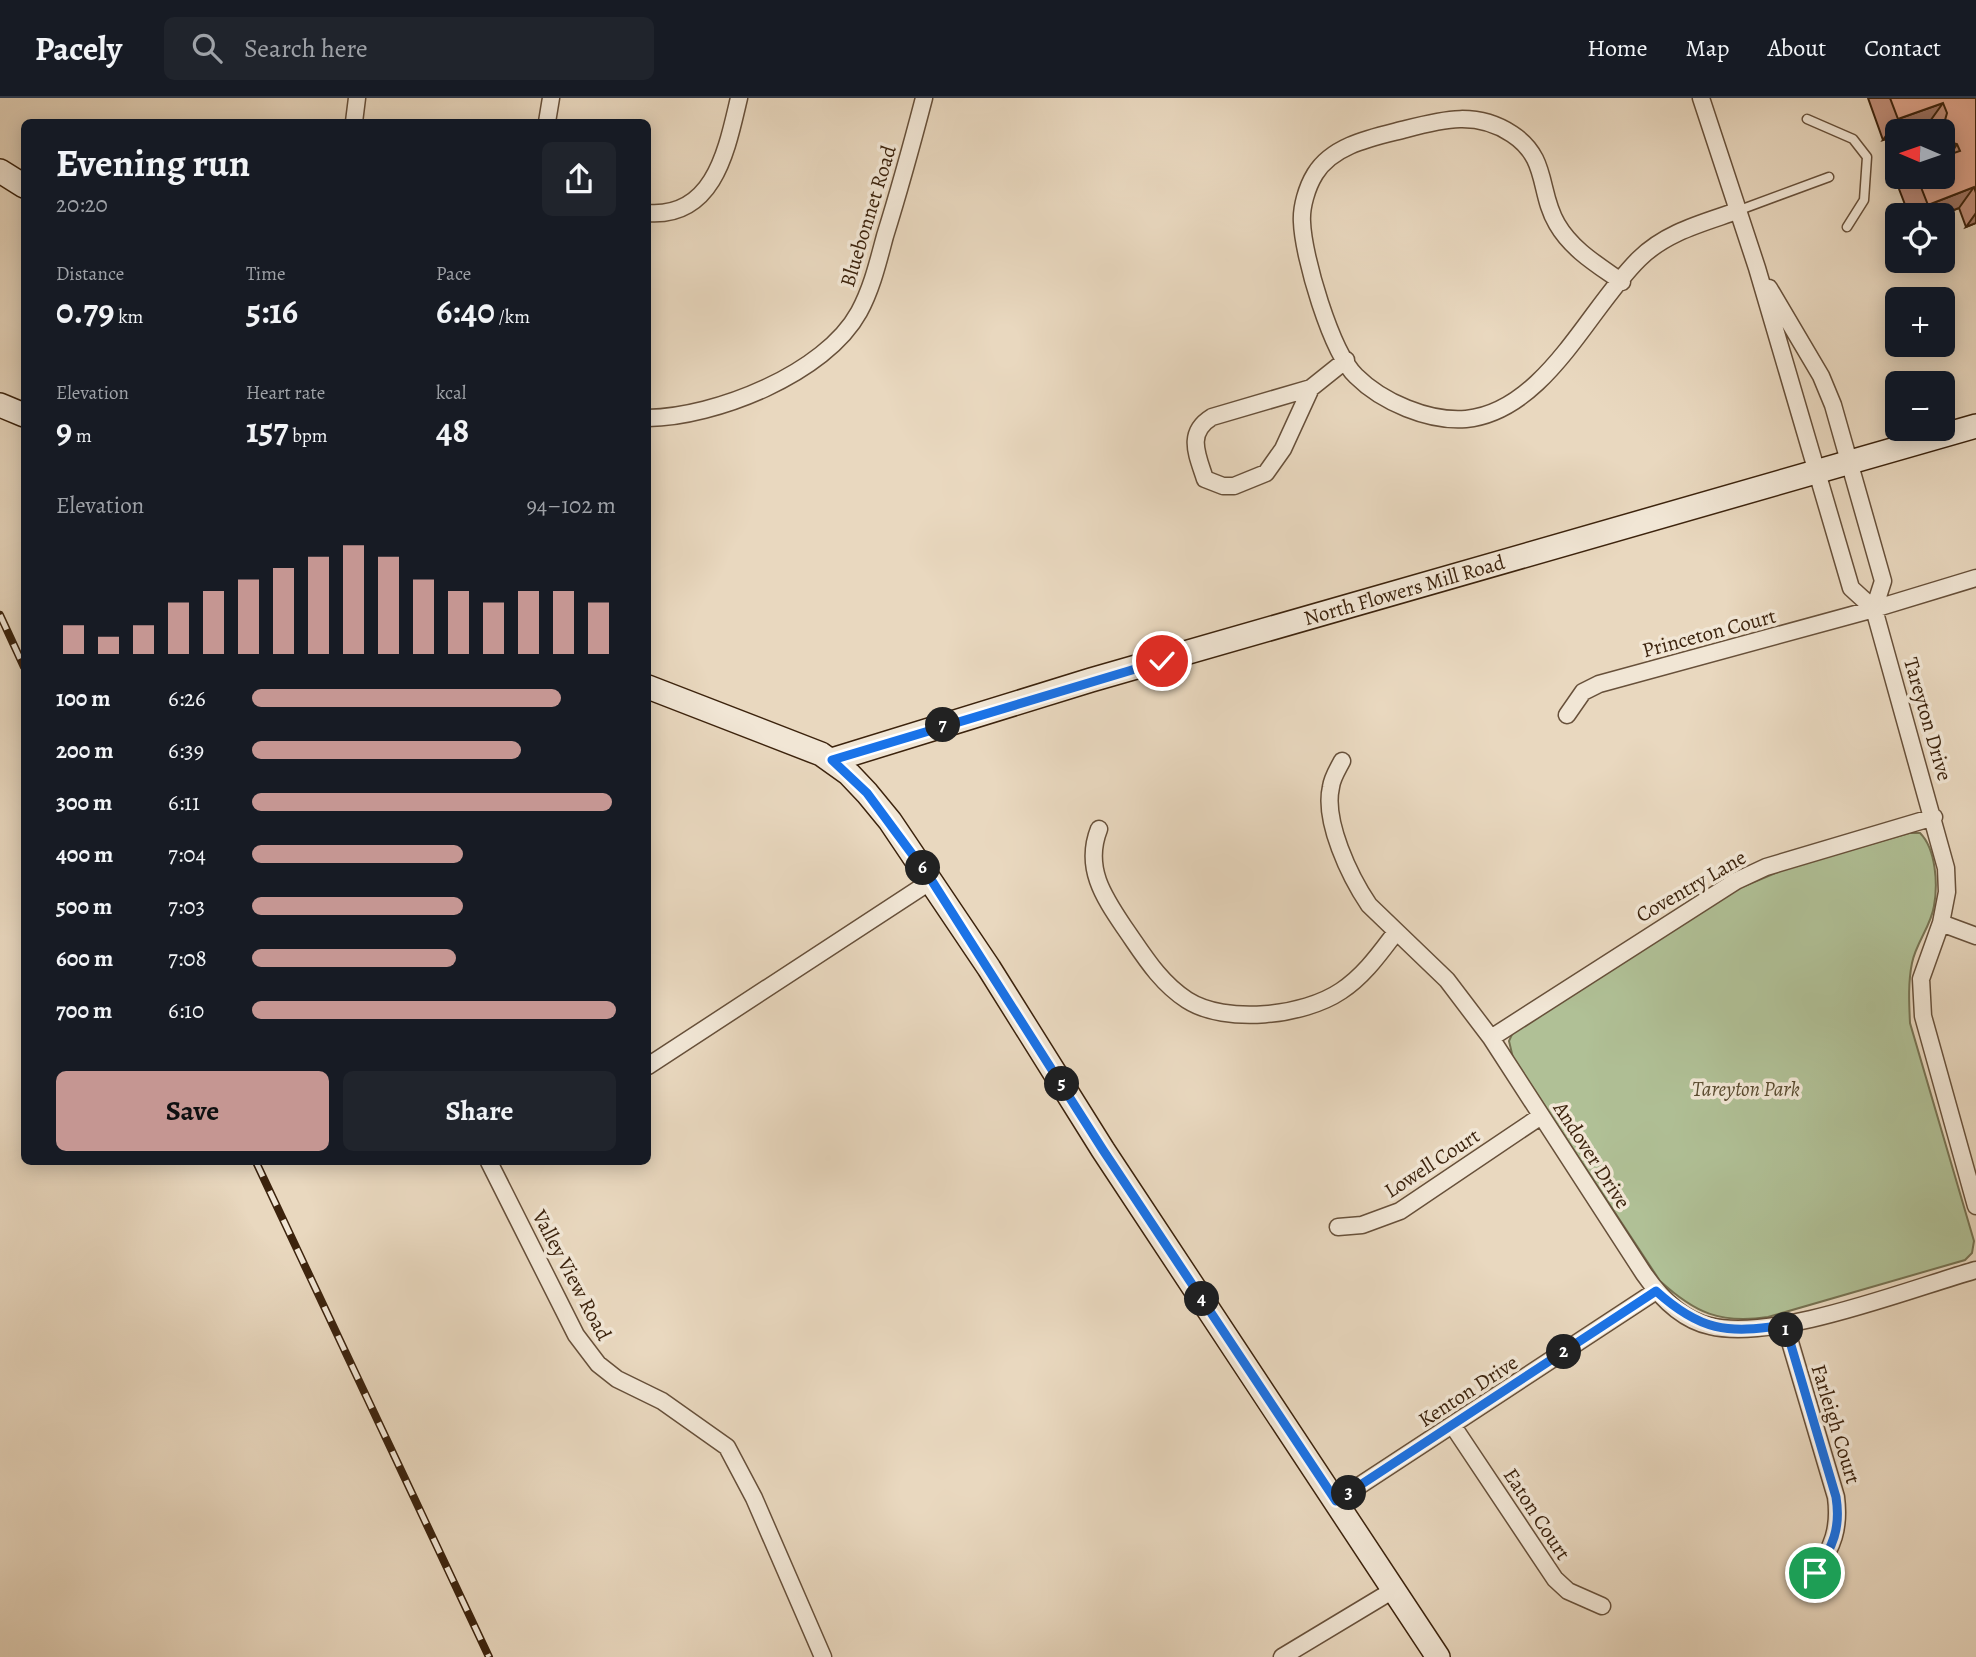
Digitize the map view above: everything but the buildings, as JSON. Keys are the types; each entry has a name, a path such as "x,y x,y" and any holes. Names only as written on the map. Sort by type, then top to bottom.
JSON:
{"main road":[{"path":"0,171 21,184"},
{"path":"0,405 21,414"},
{"name":"North Flowers Mill Road","path":"832,760 1091,680 1817,474 1976,426"},
{"path":"651,688 832,760 867,793 932,881 1103,1150 1438,1657"}],"street":[{"path":"354,119 357,98"},
{"path":"548,119 551,98"},
{"path":"651,213 660,214 691,203 707,188 728,149 738,98"},
{"name":"Bluebonnet Road","path":"651,418 699,412 766,389 805,364 846,329 870,289 924,98"},
{"path":"1702,98 1757,268"},
{"path":"1622,282 1571,245 1555,221 1540,169 1529,146 1510,132 1480,119 1448,118 1346,148 1315,173 1305,197 1301,220 1311,270 1334,341 1355,375 1396,403 1436,419 1468,419 1505,407 1529,392 1622,282 1639,259 1674,233 1737,211"},
{"name":"Tareyton Drive","path":"1757,268 1821,376 1850,463 1883,581 1874,609"},
{"name":"Tareyton Drive","path":"1757,268 1852,588 1874,609 1946,868 1947,892 1941,923 1924,965 1920,994 1923,1016 1972,1176 1976,1206"},
{"path":"1311,388 1283,449 1266,473 1234,486 1223,486 1205,479 1194,443 1201,424 1212,417 1311,388 1346,360"},
{"name":"Princeton Court","path":"1567,715 1583,692 1599,684 1874,609 1976,578"},
{"name":"Andover Drive","path":"1342,761 1331,786 1334,826 1359,891 1396,932 1447,980 1491,1038 1656,1291 1677,1310 1709,1326 1736,1331 1785,1325 1976,1270"},
{"name":"Coventry Lane","path":"1491,1038 1736,881 1766,867 1934,817"},
{"path":"1098,829 1092,845 1092,867 1103,893 1163,981 1194,1004 1251,1016 1325,999 1356,979 1396,932"},
{"path":"651,1064 932,881"},
{"path":"1941,923 1976,936"},
{"name":"Lowell Court","path":"1338,1227 1362,1225 1400,1211 1541,1116"},
{"name":"Valley View Road","path":"491,1165 576,1335 598,1364 617,1379 662,1401 727,1447 754,1499 823,1657"},
{"name":"Kenton Drive","path":"1336,1501 1656,1291"},
{"name":"Farleigh Court","path":"1785,1325 1836,1497 1839,1519 1829,1552 1815,1573"},
{"name":"Eaton Court","path":"1453,1426 1555,1579 1568,1591 1602,1606"},
{"path":"1282,1657 1395,1589"}],"lane":[{"path":"1807,118 1853,139 1867,157 1864,200 1847,227"},
{"path":"1737,211 1829,177"}],"green space":[{"name":"Tareyton Park","path":"1909,833 1920,833 1929,848 1933,857 1936,888 1932,913 1912,963 1909,985 1910,1023 1974,1241 1972,1253 1965,1260 1768,1317 1736,1319 1709,1314 1685,1301 1660,1281 1513,1058 1509,1041 1513,1032 1735,890 1785,869"}],"railway":[{"path":"0,615 21,660"},
{"path":"257,1165 489,1657"}],"route":[{"path":"1162,661 1091,680 832,760 867,793 932,881 1103,1150 1336,1501 1656,1291 1677,1310 1696,1322 1709,1326 1736,1331 1785,1325 1836,1497 1839,1519 1829,1552 1815,1573"}]}
